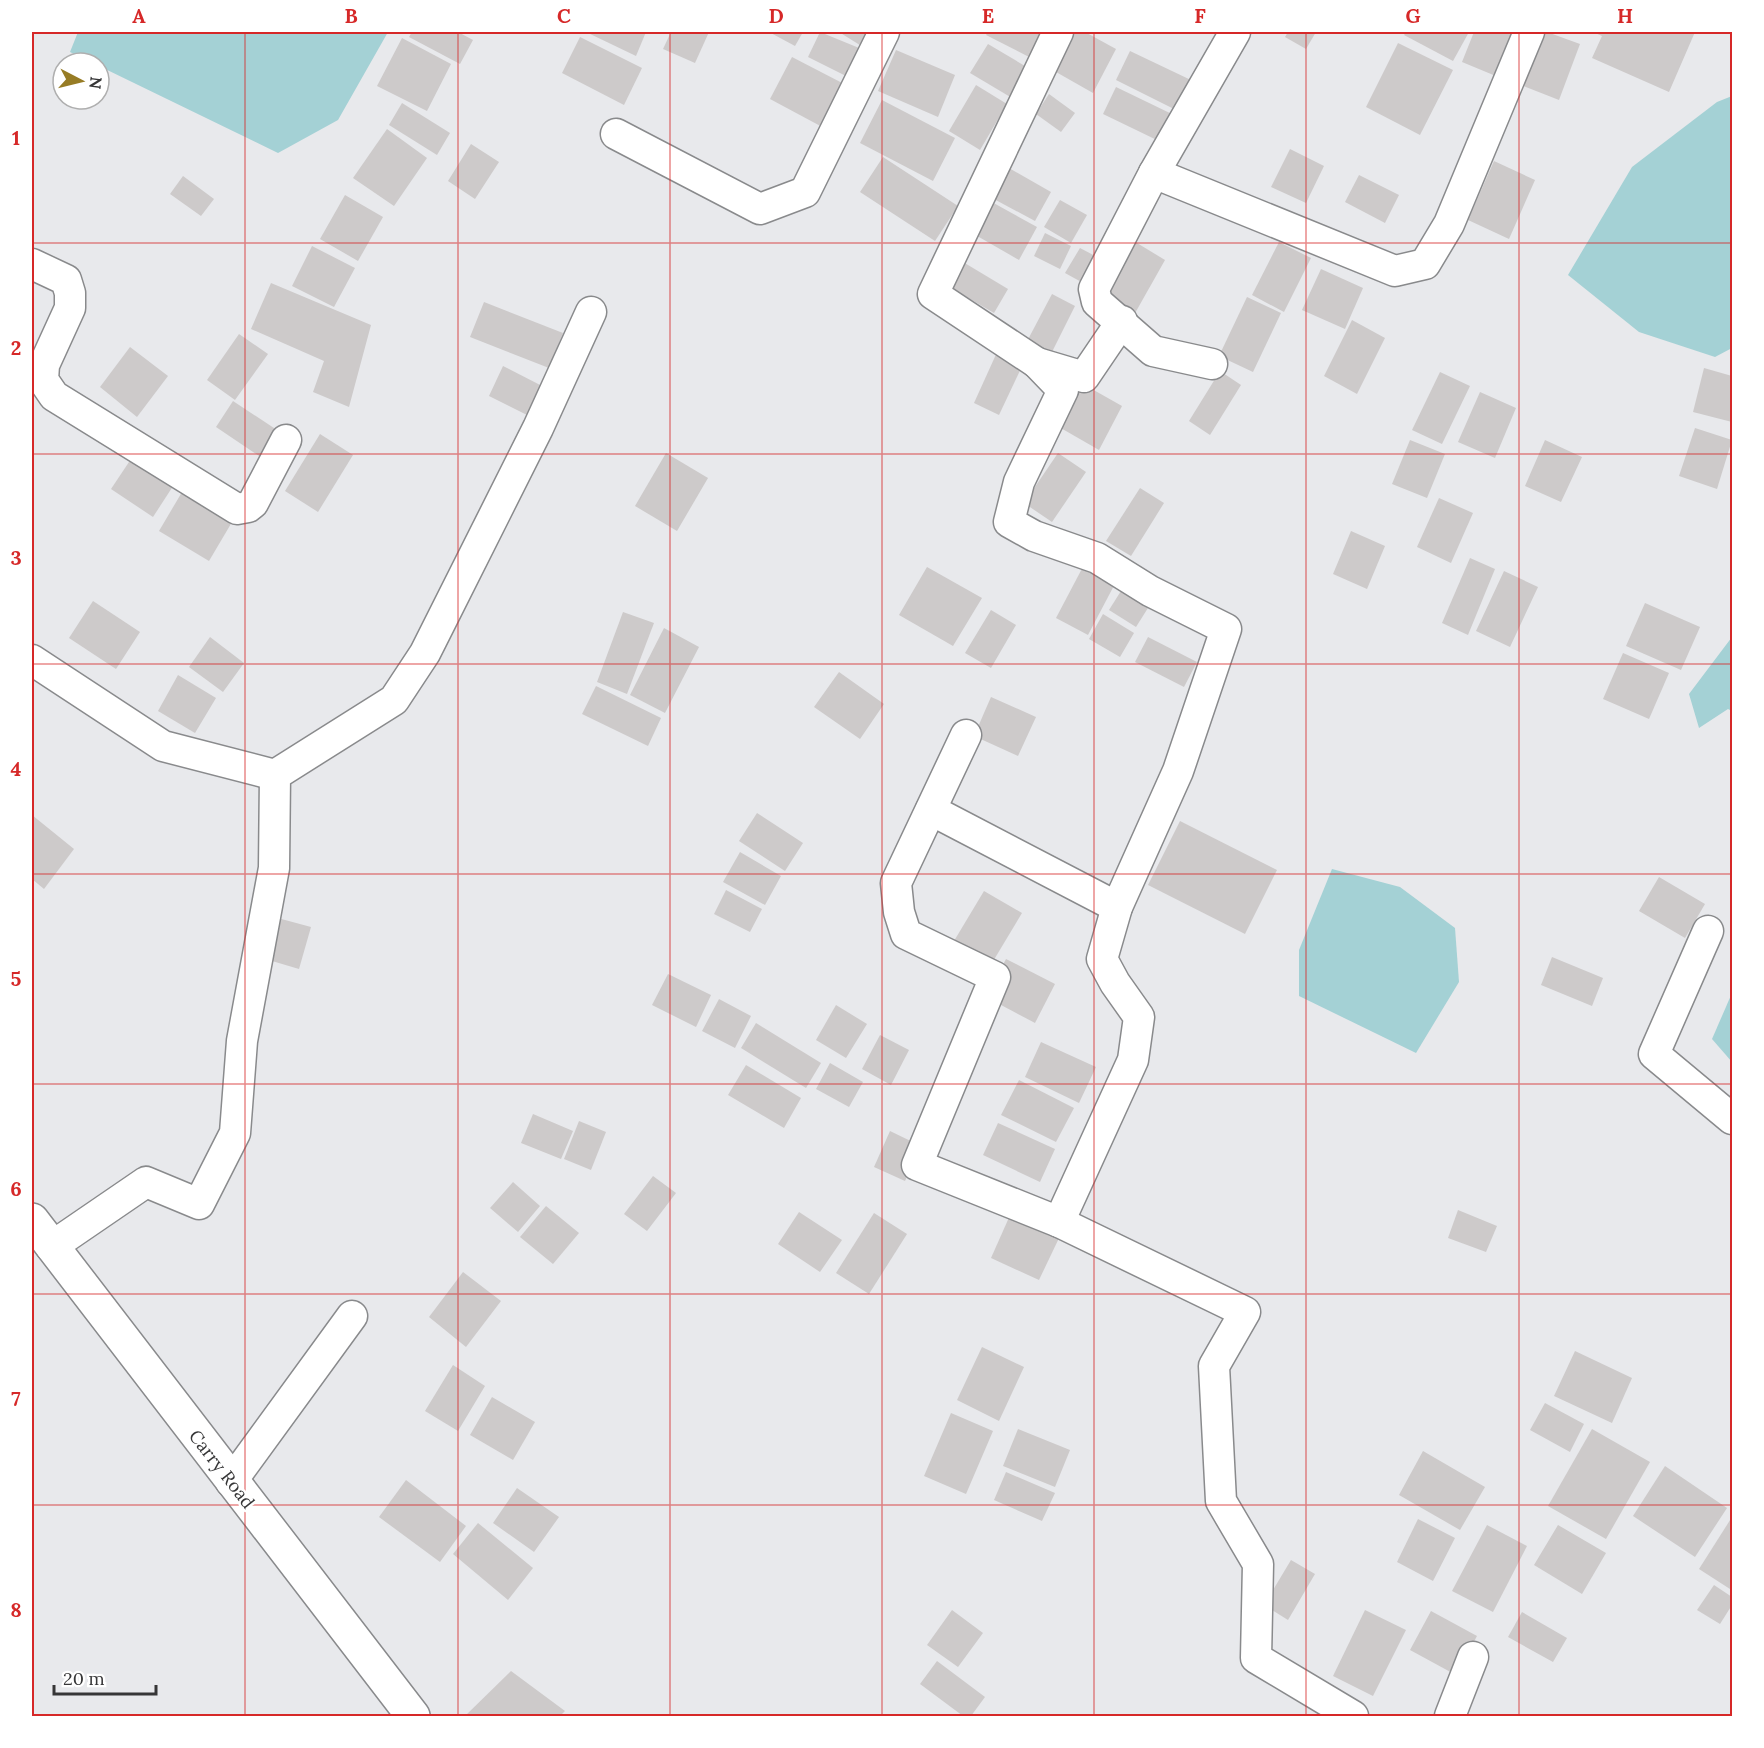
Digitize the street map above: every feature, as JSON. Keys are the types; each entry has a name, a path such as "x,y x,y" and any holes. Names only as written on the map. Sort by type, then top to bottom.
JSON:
{"main road":[{"name":"Carry Road","path":"32,1220 413,1716"}],"street":[{"path":"616,134 760,209 805,192 884,32"},
{"path":"1058,32 933,294 1037,363 1063,390 1019,482 1009,522 1034,536 1097,558 1150,591 1226,629 1178,771 1117,907 1102,959 1115,984 1140,1017 1133,1060 1059,1222"},
{"path":"1212,364 1154,351 1122,321 1097,302 1094,289 1154,173 1235,32"},
{"path":"1154,173 1395,271 1425,264 1449,224 1529,32"},
{"path":"32,264 66,280 70,293 70,308 44,365 43,380 54,396 237,509 248,507 253,503 286,440"},
{"path":"32,660 164,746 275,775 394,700 436,631 538,428 591,312"},
{"path":"1037,363 1083,377 1122,321"},
{"path":"966,735 897,883 899,912 906,934 995,977 917,1165 1059,1222 1245,1312 1214,1366 1221,1501 1258,1564 1256,1658 1353,1716"},
{"path":"51,1247 146,1182 200,1203 235,1133 242,1041 274,868 275,775"},
{"path":"932,810 1117,907"},
{"path":"1708,931 1654,1054 1732,1119"},
{"path":"231,1482 352,1316"},
{"path":"1450,1716 1473,1657"}],"water":[{"path":"78,32 388,32 338,120 278,153 111,72 111,51 70,51"},
{"path":"1732,96 1732,348 1715,357 1639,332 1568,275 1632,167 1717,102"},
{"path":"1732,637 1732,711 1728,709 1699,728 1689,694"},
{"path":"1332,869 1400,887 1455,928 1459,982 1416,1053 1299,996 1299,950"},
{"path":"1732,993 1732,1062 1712,1039"}],"building":[{"path":"412,32 458,32 473,40 460,64 409,37"},
{"path":"586,32 646,32 636,56"},
{"path":"671,32 709,32 695,63 663,49"},
{"path":"769,32 803,32 795,46"},
{"path":"820,32 864,50 850,78 808,57"},
{"path":"839,32 873,32 863,47"},
{"path":"988,32 1045,32 1031,58 986,35"},
{"path":"1069,32 1085,32 1116,49 1093,93 1049,68"},
{"path":"1288,32 1316,32 1306,49 1285,37"},
{"path":"1406,32 1469,32 1453,61 1404,35"},
{"path":"1474,32 1521,32 1503,79 1462,62"},
{"path":"1537,32 1547,32 1580,44 1559,100 1518,84"},
{"path":"1593,32 1695,32 1669,92 1592,58 1602,36"},
{"path":"580,37 642,68 624,105 562,73"},
{"path":"402,38 451,64 427,111 377,86"},
{"path":"1398,43 1453,70 1420,135 1366,107"},
{"path":"988,44 1030,69 1012,98 970,73"},
{"path":"896,50 955,75 938,117 878,91"},
{"path":"1130,51 1193,81 1178,111 1116,80"},
{"path":"792,57 848,86 826,129 770,99"},
{"path":"976,85 1007,104 980,150 949,131"},
{"path":"1116,87 1176,116 1163,143 1103,114"},
{"path":"1049,94 1075,113 1061,132 1036,114"},
{"path":"882,100 955,138 933,181 860,143"},
{"path":"402,103 450,133 437,155 389,125"},
{"path":"387,129 427,158 394,206 353,178"},
{"path":"471,144 499,162 475,199 448,181"},
{"path":"1290,149 1324,166 1306,203 1271,187"},
{"path":"883,157 958,206 935,241 860,192"},
{"path":"1494,161 1535,180 1509,239 1468,220"},
{"path":"1009,168 1051,192 1035,221 992,198"},
{"path":"1359,175 1399,195 1385,223 1345,202"},
{"path":"183,176 214,199 201,216 170,194"},
{"path":"345,195 383,217 358,261 320,239"},
{"path":"1060,200 1087,215 1071,243 1044,227"},
{"path":"990,201 1037,227 1019,260 972,233"},
{"path":"1045,233 1071,246 1060,269 1034,256"},
{"path":"1132,240 1165,260 1134,315 1100,295"},
{"path":"1279,242 1311,258 1284,312 1252,295"},
{"path":"312,246 355,268 334,307 292,286"},
{"path":"1080,248 1099,258 1085,284 1065,273"},
{"path":"963,262 1008,289 994,313 948,286"},
{"path":"1321,269 1363,288 1345,329 1302,310"},
{"path":"271,283 371,325 349,407 313,392 324,361 251,329"},
{"path":"1052,294 1075,306 1048,360 1024,347"},
{"path":"1247,297 1281,313 1253,372 1219,356"},
{"path":"484,302 563,333 549,368 470,337"},
{"path":"1352,320 1385,338 1357,394 1324,376"},
{"path":"239,334 268,354 235,400 207,380"},
{"path":"130,347 168,376 137,417 100,387"},
{"path":"998,350 1024,362 999,415 974,403"},
{"path":"503,366 546,388 531,417 489,396"},
{"path":"1704,368 1732,376 1732,422 1693,412"},
{"path":"1220,371 1241,385 1210,435 1189,421"},
{"path":"1440,372 1470,386 1442,444 1412,430"},
{"path":"1083,384 1122,406 1099,450 1059,427"},
{"path":"1480,392 1516,408 1495,458 1458,442"},
{"path":"233,401 280,432 262,458 216,427"},
{"path":"1695,428 1732,440 1717,489 1679,476"},
{"path":"320,434 353,455 318,512 285,491"},
{"path":"1410,440 1445,454 1427,498 1392,484"},
{"path":"1545,440 1582,457 1561,502 1525,486"},
{"path":"135,453 177,480 153,517 111,489"},
{"path":"666,453 708,478 677,531 635,506"},
{"path":"1058,453 1086,472 1052,522 1024,503"},
{"path":"185,487 235,517 209,561 159,531"},
{"path":"1140,488 1164,503 1131,556 1106,541"},
{"path":"1439,498 1473,513 1451,563 1417,547"},
{"path":"1351,531 1385,546 1367,589 1333,574"},
{"path":"1470,558 1495,569 1468,635 1442,623"},
{"path":"1086,561 1118,578 1088,635 1056,618"},
{"path":"927,567 982,598 953,646 899,615"},
{"path":"1504,571 1538,587 1510,647 1476,631"},
{"path":"1126,583 1153,600 1136,627 1109,610"},
{"path":"93,601 140,632 116,669 69,638"},
{"path":"1645,603 1700,627 1681,670 1626,646"},
{"path":"991,610 1016,625 991,668 965,653"},
{"path":"623,612 654,623 627,694 597,682"},
{"path":"1103,614 1134,633 1120,657 1089,639"},
{"path":"664,628 699,647 665,713 630,695"},
{"path":"210,637 244,663 223,692 189,667"},
{"path":"1148,637 1197,662 1184,687 1135,662"},
{"path":"1623,653 1669,673 1649,719 1603,699"},
{"path":"839,672 884,704 860,739 814,707"},
{"path":"178,675 216,698 195,733 158,711"},
{"path":"596,686 661,718 648,746 582,714"},
{"path":"991,697 1036,717 1018,756 974,736"},
{"path":"757,813 803,843 785,871 739,841"},
{"path":"32,815 74,849 44,889 32,879"},
{"path":"1180,821 1277,870 1245,934 1148,885"},
{"path":"740,852 781,876 765,905 723,882"},
{"path":"1659,877 1705,904 1685,938 1639,911"},
{"path":"726,890 762,909 750,932 714,914"},
{"path":"984,891 1022,913 992,963 954,941"},
{"path":"274,917 311,927 299,969 262,958"},
{"path":"1552,957 1603,978 1592,1006 1541,985"},
{"path":"1006,959 1055,984 1035,1023 986,997"},
{"path":"668,974 711,995 696,1027 652,1005"},
{"path":"719,999 751,1016 735,1048 702,1031"},
{"path":"836,1005 867,1024 846,1058 816,1040"},
{"path":"756,1023 821,1063 806,1088 741,1048"},
{"path":"880,1035 909,1050 891,1085 862,1069"},
{"path":"1041,1042 1096,1067 1079,1103 1025,1077"},
{"path":"830,1063 863,1082 849,1107 816,1089"},
{"path":"746,1065 801,1098 784,1128 728,1095"},
{"path":"1019,1080 1074,1108 1056,1142 1001,1115"},
{"path":"533,1114 573,1131 561,1159 521,1143"},
{"path":"579,1121 606,1132 591,1170 564,1159"},
{"path":"998,1123 1055,1149 1040,1182 983,1155"},
{"path":"890,1131 921,1146 905,1181 874,1167"},
{"path":"653,1176 676,1193 647,1231 624,1214"},
{"path":"513,1182 540,1206 518,1232 490,1208"},
{"path":"546,1206 579,1233 553,1264 520,1237"},
{"path":"1458,1210 1497,1226 1486,1252 1448,1238"},
{"path":"799,1212 842,1240 820,1272 778,1244"},
{"path":"874,1213 907,1234 869,1294 836,1273"},
{"path":"1011,1213 1060,1236 1039,1280 991,1258"},
{"path":"463,1272 501,1301 466,1347 429,1317"},
{"path":"982,1347 1024,1367 999,1421 957,1400"},
{"path":"1575,1351 1632,1378 1612,1423 1554,1396"},
{"path":"453,1365 485,1386 458,1431 425,1411"},
{"path":"492,1397 535,1422 513,1460 470,1435"},
{"path":"1545,1403 1584,1424 1570,1452 1530,1430"},
{"path":"951,1413 993,1431 966,1494 924,1476"},
{"path":"1018,1429 1070,1450 1055,1487 1003,1466"},
{"path":"1592,1429 1650,1462 1606,1539 1548,1506"},
{"path":"1423,1451 1485,1487 1460,1530 1399,1495"},
{"path":"1665,1466 1727,1508 1695,1557 1633,1516"},
{"path":"1006,1472 1055,1493 1042,1521 994,1500"},
{"path":"406,1480 466,1526 440,1562 379,1517"},
{"path":"517,1488 559,1517 534,1552 493,1523"},
{"path":"1732,1517 1732,1586 1730,1589 1699,1569"},
{"path":"1418,1519 1455,1538 1433,1581 1397,1562"},
{"path":"478,1523 533,1568 508,1600 453,1554"},
{"path":"1487,1525 1527,1546 1493,1612 1452,1591"},
{"path":"1558,1525 1606,1553 1582,1594 1534,1565"},
{"path":"1291,1560 1315,1574 1288,1620 1264,1605"},
{"path":"1714,1585 1732,1597 1732,1605 1720,1624 1697,1610"},
{"path":"952,1610 983,1633 958,1667 927,1645"},
{"path":"1365,1610 1406,1630 1373,1696 1333,1676"},
{"path":"1431,1611 1477,1636 1456,1675 1410,1650"},
{"path":"1522,1612 1567,1638 1553,1662 1508,1637"},
{"path":"937,1661 985,1697 971,1716 963,1716 920,1684"},
{"path":"511,1671 565,1711 560,1716 465,1716"}]}
